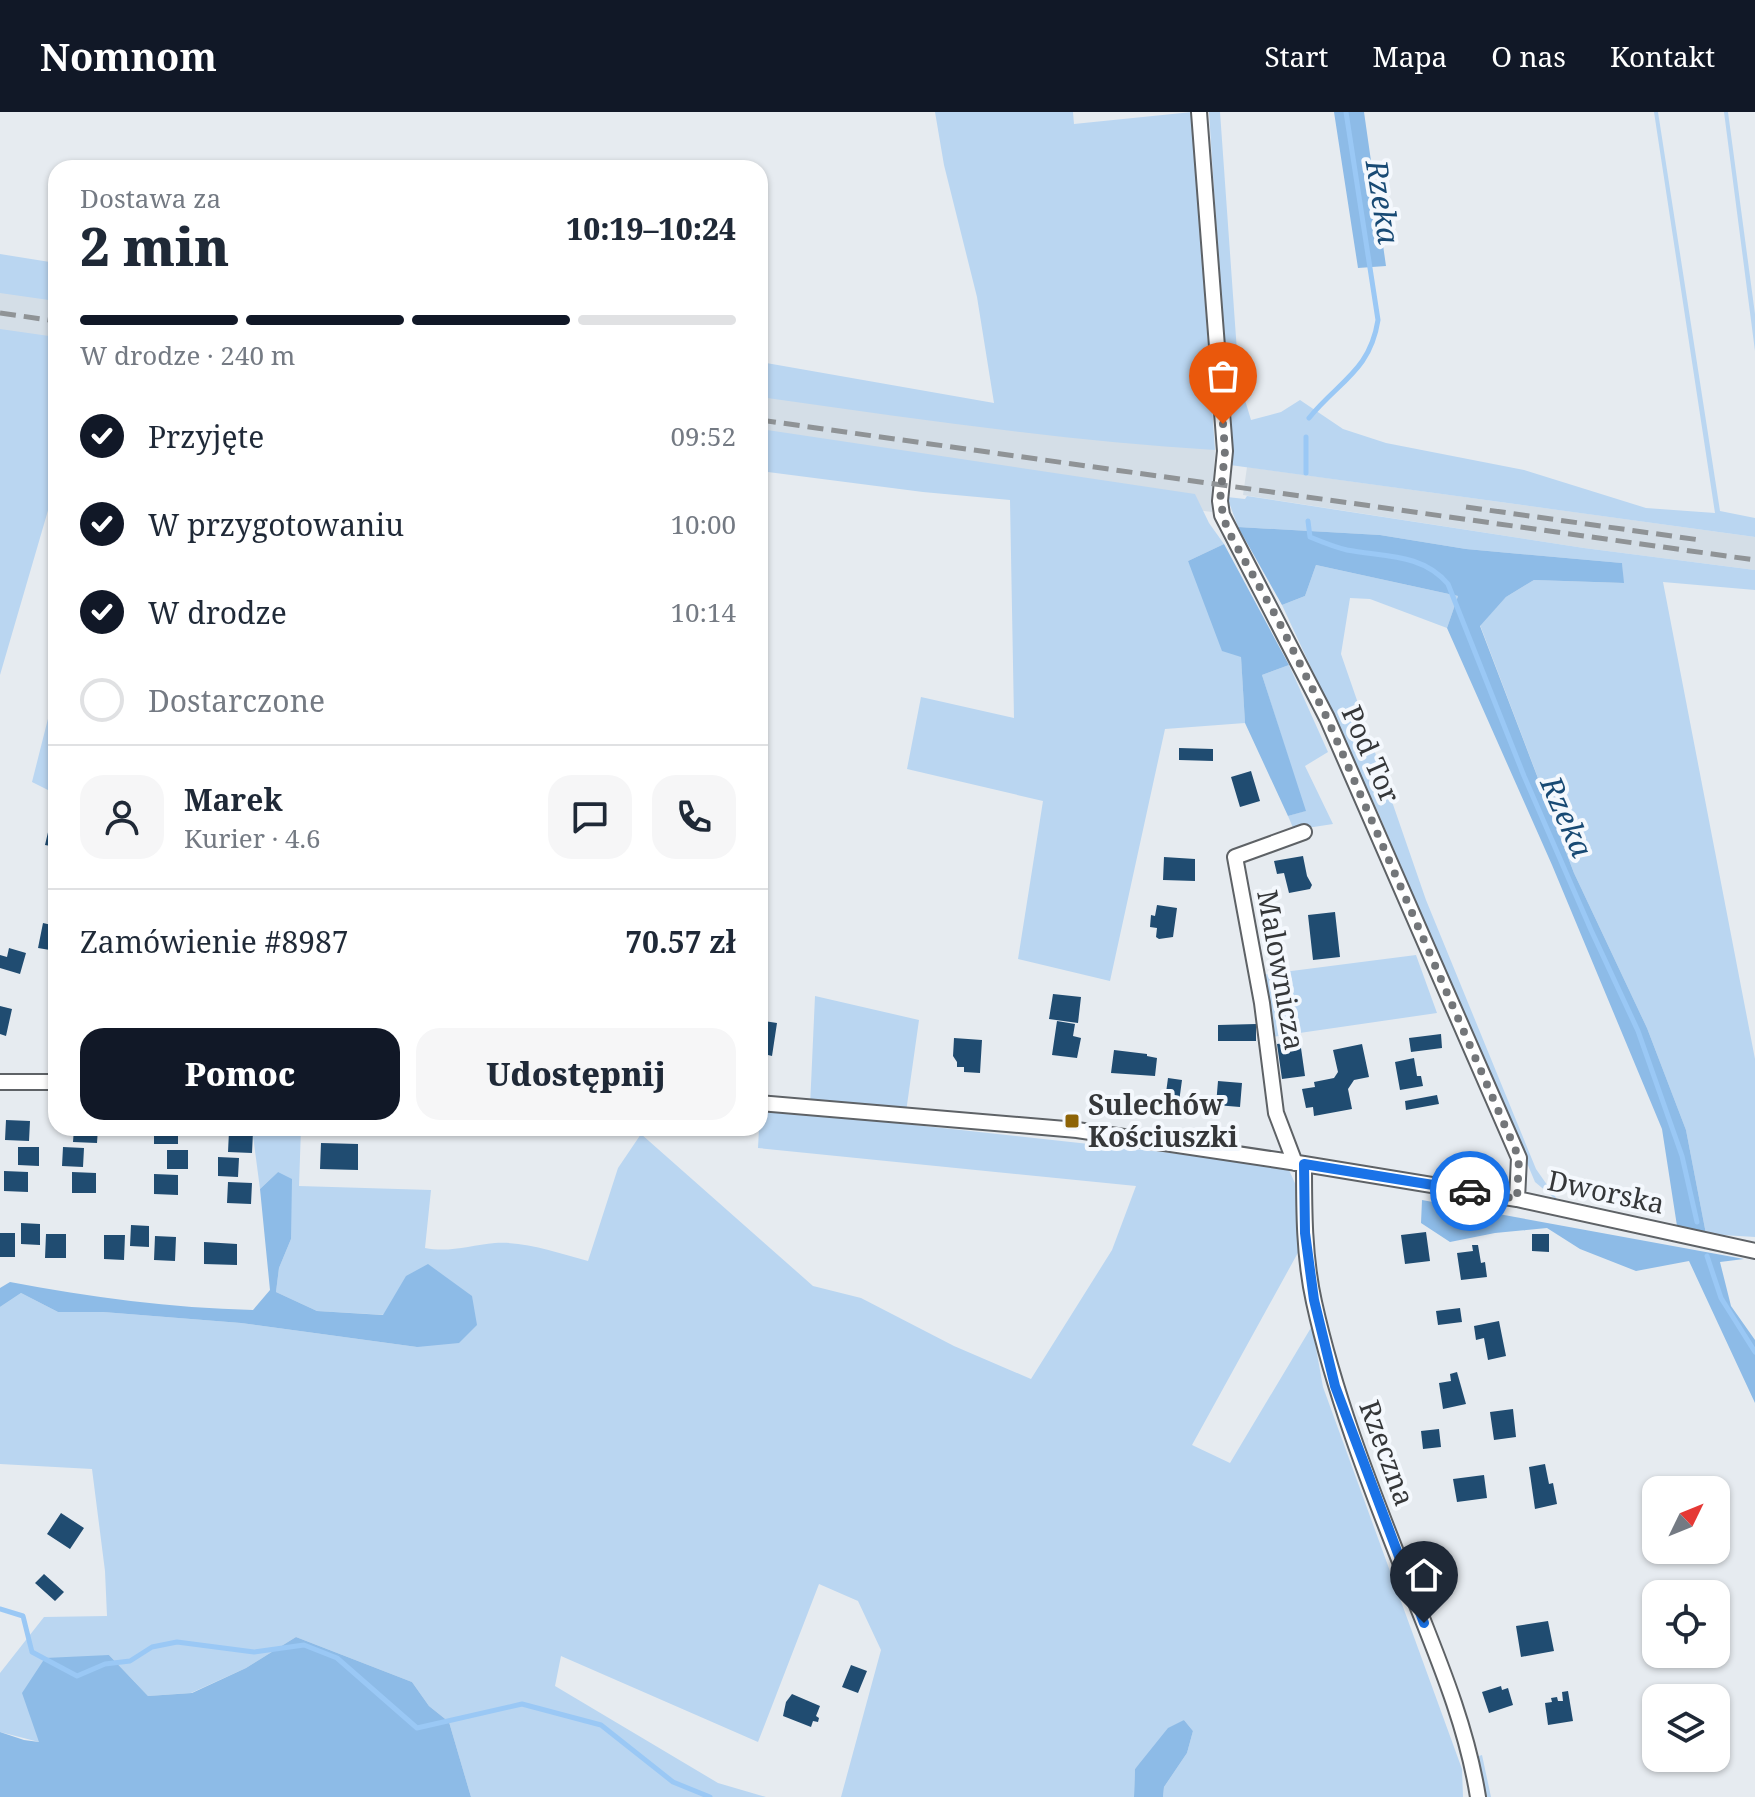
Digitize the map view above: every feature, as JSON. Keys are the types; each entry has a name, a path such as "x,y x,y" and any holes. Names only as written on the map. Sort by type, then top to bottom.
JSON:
{"street":[{"name":"Pod Tor","path":"1199,112 1225,451 1220,501 1222,515 1327,718 1519,1158 1517,1199"},
{"name":"Malownicza","path":"1300,1163 1276,1113 1262,1003 1235,857 1304,832"},
{"path":"0,1082 48,1082"},
{"name":"Dworska","path":"768,1104 1077,1130 1300,1163 1517,1199 1755,1251"},
{"name":"Rzeczna","path":"1300,1163 1314,1300 1335,1386 1447,1680 1471,1754 1478,1797"}],"shaded area":[{"path":"935,112 1073,112 1074,124 1192,112 1215,450 1044,435 768,398 768,363 994,403 977,297 944,165"},
{"path":"1209,112 1220,112 1239,380 1251,420 1281,412 1300,400 1343,429 1386,443 1524,470 1646,508 1715,513 1654,112 1658,112 1720,511 1755,518 1755,537 1230,465 1232,417 1226,379"},
{"path":"1334,112 1364,112 1386,266 1358,268"},
{"path":"1724,112 1728,112 1755,314 1755,351"},
{"path":"0,254 48,262 48,300 0,293"},
{"path":"0,277 48,285 48,363 0,357"},
{"path":"0,329 48,336 48,510 0,675"},
{"path":"768,384 1047,421 1215,450 1212,512 768,454"},
{"path":"768,430 1195,494 1209,523 1224,544 1188,561 1241,656 1245,723 1165,729 1110,981 1018,959 1043,801 907,769 921,697 1014,718 1010,500 768,472"},
{"path":"1247,467 1755,537 1755,570 1584,548 1243,495"},
{"path":"1247,496 1584,548 1755,570 1755,590 1663,582 1755,1059 1755,1237 1706,1234 1686,1130 1647,1028 1574,873 1480,625 1506,597 1534,580 1623,583 1622,563 1466,549 1380,535 1238,527 1227,497 1245,499"},
{"path":"1238,527 1380,535 1466,549 1622,563 1624,583 1534,580 1506,597 1480,626 1574,873 1647,1028 1686,1130 1706,1234 1677,1226 1662,1129 1552,865 1447,628 1458,596 1316,565 1305,596 1282,605"},
{"path":"1224,544 1289,665 1262,675 1306,811 1288,816 1245,723 1241,657 1222,651 1188,561"},
{"path":"1316,565 1458,596 1447,628 1370,599 1350,598 1341,654 1426,900 1536,1169 1559,1202 1535,1182 1378,812 1282,605 1305,596"},
{"path":"1289,665 1328,752 1305,766 1333,824 1294,830 1288,816 1305,811 1262,675"},
{"path":"48,719 48,790 32,782"},
{"path":"1416,955 1437,1013 1272,1037 1261,975"},
{"path":"815,996 919,1020 906,1112 810,1107"},
{"path":"768,1109 1271,1164 1289,1170 1298,1190 1300,1249 1192,1445 1230,1463 1312,1326 1323,1387 1462,1769 1463,1797 1163,1797 1164,1787 1187,1753 1193,1731 1184,1720 1135,1769 1134,1797 841,1797 881,1650 858,1601 819,1584 758,1742 561,1656 555,1686 718,1783 766,1797 471,1797 449,1722 429,1706 412,1682 296,1637 246,1668 191,1693 148,1696 109,1655 39,1742 0,1732 0,1673 44,1617 107,1616 105,1571 92,1469 0,1464 0,1307 21,1293 58,1312 103,1312 241,1323 417,1347 386,1315 317,1311 276,1292 279,1268 291,1239 278,1172 260,1189 253,1136 301,1136 299,1186 431,1190 425,1248 451,1249 507,1243 542,1248 588,1261 618,1168 640,1136 643,1136 813,1286 861,1298 954,1346 1031,1379 1112,1250 1136,1186 758,1148 759,1136 768,1136"},
{"path":"278,1172 292,1179 291,1239 279,1268 276,1292 317,1311 383,1315 406,1276 428,1264 472,1296 477,1325 459,1343 417,1347 241,1323 103,1312 58,1312 21,1293 0,1307 0,1288 10,1282 131,1301 253,1310 270,1290 260,1189"},
{"path":"1422,1200 1744,1259 1720,1262 1731,1306 1755,1340 1755,1403 1689,1261 1636,1271 1580,1249 1547,1228 1495,1233 1450,1242 1421,1223"},
{"path":"296,1637 412,1682 429,1706 449,1722 471,1797 0,1797 0,1732 39,1742 22,1693 45,1658 109,1655 148,1696 192,1693 246,1668"},
{"path":"1184,1720 1193,1731 1187,1753 1164,1787 1163,1797 1134,1797 1135,1769 1168,1728"},
{"path":"1482,1755 1491,1797 1484,1797 1476,1757"}],"building":[{"path":"1179,748 1213,749 1213,761 1179,760"},
{"path":"1251,771 1260,801 1240,807 1231,777"},
{"path":"1303,856 1312,885 1310,889 1289,893 1284,873 1277,874 1274,861"},
{"path":"1164,857 1195,859 1195,881 1163,880"},
{"path":"1157,905 1177,908 1173,937 1159,939 1156,937 1157,928 1150,927 1151,915 1155,916"},
{"path":"1335,912 1340,957 1313,960 1308,915"},
{"path":"43,923 48,924 48,950 38,948"},
{"path":"9,948 26,953 20,974 0,968 0,955 7,957"},
{"path":"1053,994 1081,997 1078,1023 1049,1019"},
{"path":"0,1006 12,1009 6,1036 0,1034"},
{"path":"1057,1021 1075,1024 1073,1036 1081,1038 1077,1058 1052,1055"},
{"path":"768,1022 777,1023 772,1056 768,1055"},
{"path":"1256,1024 1256,1041 1218,1041 1218,1025"},
{"path":"1441,1034 1442,1048 1411,1052 1409,1038"},
{"path":"954,1038 982,1040 980,1073 964,1072 964,1067 957,1067 953,1056"},
{"path":"1300,1041 1305,1076 1282,1079 1277,1044"},
{"path":"1362,1044 1369,1077 1354,1080 1348,1089 1352,1109 1314,1116 1313,1107 1306,1108 1302,1089 1315,1087 1314,1082 1334,1078 1338,1072 1333,1050"},
{"path":"1114,1050 1157,1058 1155,1076 1111,1073"},
{"path":"1414,1058 1417,1076 1421,1076 1423,1086 1400,1090 1395,1062"},
{"path":"1168,1078 1182,1080 1179,1102 1165,1100"},
{"path":"1218,1081 1242,1083 1240,1107 1216,1105"},
{"path":"1437,1095 1439,1104 1406,1110 1405,1101"},
{"path":"6,1120 30,1121 29,1141 5,1140"},
{"path":"73,1136 97,1136 97,1143 73,1142"},
{"path":"154,1136 178,1136 178,1144 154,1144"},
{"path":"229,1136 253,1136 252,1153 228,1152"},
{"path":"321,1143 358,1144 358,1170 320,1169"},
{"path":"18,1147 39,1147 39,1166 18,1165"},
{"path":"63,1147 84,1148 83,1167 62,1166"},
{"path":"167,1150 188,1150 188,1169 167,1169"},
{"path":"218,1157 239,1158 238,1177 218,1176"},
{"path":"4,1171 28,1172 28,1192 4,1191"},
{"path":"72,1172 96,1173 96,1193 72,1193"},
{"path":"154,1174 178,1175 178,1195 154,1194"},
{"path":"228,1182 252,1183 251,1204 227,1203"},
{"path":"21,1223 40,1224 40,1245 21,1244"},
{"path":"131,1225 149,1226 149,1247 130,1246"},
{"path":"1426,1232 1430,1261 1405,1264 1401,1235"},
{"path":"0,1233 15,1233 15,1257 0,1257"},
{"path":"46,1234 66,1234 66,1258 45,1258"},
{"path":"1532,1234 1549,1234 1549,1252 1532,1251"},
{"path":"104,1235 125,1235 124,1260 104,1259"},
{"path":"155,1236 176,1237 175,1261 154,1260"},
{"path":"204,1242 237,1244 237,1265 204,1264"},
{"path":"1472,1245 1478,1245 1487,1277 1461,1280 1457,1253 1473,1251"},
{"path":"1460,1308 1462,1322 1438,1325 1436,1311"},
{"path":"1499,1321 1506,1356 1488,1360 1484,1338 1476,1340 1474,1326"},
{"path":"1457,1372 1466,1404 1443,1409 1439,1383 1451,1381 1450,1374"},
{"path":"1513,1409 1516,1437 1494,1440 1490,1412"},
{"path":"1439,1429 1441,1447 1423,1449 1421,1431"},
{"path":"1545,1464 1557,1504 1535,1509 1529,1467"},
{"path":"1484,1475 1487,1498 1457,1502 1453,1479"},
{"path":"61,1513 84,1528 70,1549 47,1534"},
{"path":"44,1574 64,1592 55,1601 35,1583"},
{"path":"1548,1621 1554,1651 1521,1657 1516,1626"},
{"path":"851,1665 867,1671 858,1693 842,1687"},
{"path":"1501,1686 1502,1690 1508,1688 1513,1705 1489,1713 1482,1692"},
{"path":"1568,1691 1573,1721 1548,1725 1545,1703 1557,1697 1558,1701 1563,1701 1562,1692"},
{"path":"792,1694 820,1706 816,1716 818,1722 813,1721 811,1727 783,1716 786,1702"}],"waterway":[{"name":"Rzeka","path":"1309,418 1361,364 1378,320 1346,112"},
{"name":"Rzeka","path":"1306,437 1306,473"},
{"name":"Rzeka","path":"1308,521 1310,537 1347,550 1414,561 1438,574 1448,584 1524,776 1638,1031 1682,1156 1697,1222"},
{"name":"Rzeka","path":"1707,1256 1721,1298 1755,1352"},
{"path":"0,1609 23,1616 32,1652 77,1676 105,1664 130,1661 152,1647 177,1642 254,1652 304,1645 337,1658 417,1728 522,1704 601,1725 673,1782 710,1797"}],"railway":[{"path":"0,313 48,320"},
{"path":"768,421 1755,560"},
{"path":"1466,507 1700,540"}],"way so far":[{"path":"1223,424 1225,451 1220,501 1227,529 1277,618 1327,718 1519,1158 1517,1199 1470,1191"}],"place":[{"name":"Sulechów Kościuszki","path":"1072,1121"}],"route":[{"path":"1424,1623 1335,1386 1314,1300 1305,1233 1304,1164 1470,1191"}]}
